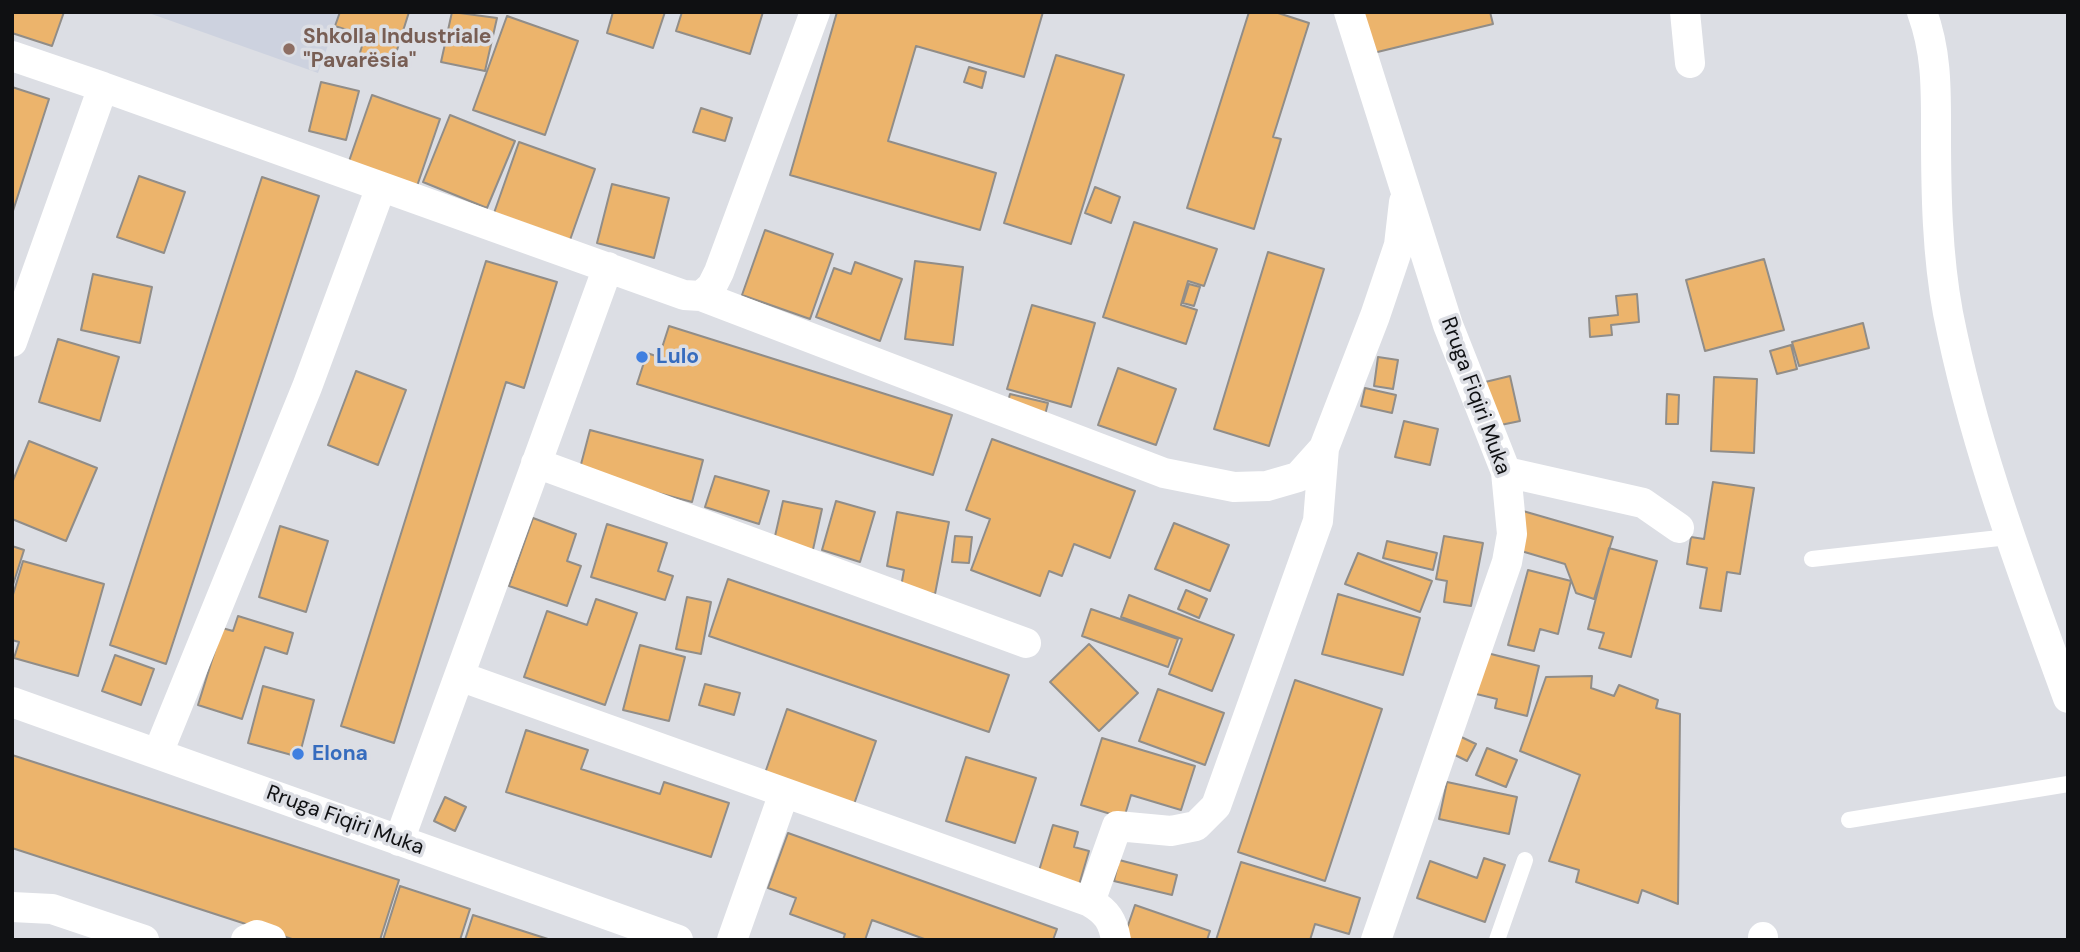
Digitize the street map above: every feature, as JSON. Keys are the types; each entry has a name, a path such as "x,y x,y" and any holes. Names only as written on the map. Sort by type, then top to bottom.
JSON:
{"street":[{"path":"701,296 712,286 719,272 815,12"},
{"name":"Rruga Fiqiri Muka","path":"1349,12 1448,325 1506,472 1512,534 1507,562 1376,940"},
{"path":"1685,12 1690,63"},
{"path":"1922,12 1932,40 1937,74 1939,239 1948,312 2008,537 2068,698"},
{"path":"12,56 684,295 701,296 1177,477 1234,487 1267,486 1298,477 1324,448"},
{"path":"12,342 103,87"},
{"path":"158,753 302,400 382,187"},
{"path":"1090,902 1117,826 1171,831 1196,826 1216,806 1318,521 1324,448 1390,277 1399,245 1406,191"},
{"path":"399,841 608,267"},
{"path":"536,463 1026,643"},
{"path":"1506,472 1643,503 1679,528"},
{"path":"458,676 1090,902 1105,911 1114,926 1116,940"},
{"name":"Rruga Fiqiri Muka","path":"12,702 678,940"},
{"path":"732,940 784,793"},
{"path":"12,907 52,909 144,940"},
{"path":"246,940 257,935 271,940"}],"lane":[{"path":"1812,559 2008,537"},
{"path":"1849,820 2068,784"},
{"path":"1497,940 1525,860"}],"shaded area":[{"name":"Shkolla Industriale \"Pavarësia\"","path":"146,12 340,12 318,73"}],"building":[{"path":"12,12 64,12 52,46 12,33"},
{"path":"340,12 409,12 392,66 359,56 365,36 335,26"},
{"path":"452,12 497,18 485,71 441,62"},
{"path":"613,12 665,12 653,48 607,33"},
{"path":"682,12 763,12 750,54 676,31"},
{"path":"837,12 1043,12 1024,77 916,46 888,141 996,173 980,230 790,175"},
{"path":"1249,12 1275,12 1309,23 1273,137 1281,139 1254,229 1187,208"},
{"path":"1354,12 1490,12 1493,24 1365,55"},
{"path":"507,16 578,41 545,135 473,110"},
{"path":"1056,55 1124,75 1071,244 1004,223"},
{"path":"969,67 986,72 982,88 964,82"},
{"path":"321,82 359,91 346,140 309,131"},
{"path":"12,87 49,99 12,214"},
{"path":"372,95 440,119 416,189 348,164"},
{"path":"701,108 732,118 725,141 693,132"},
{"path":"450,115 515,141 487,208 423,182"},
{"path":"519,142 595,169 570,240 494,213"},
{"path":"139,176 185,192 164,253 117,237"},
{"path":"262,177 319,196 166,664 110,645"},
{"path":"612,184 669,198 654,258 597,243"},
{"path":"1095,187 1120,197 1111,223 1085,213"},
{"path":"1134,222 1217,249 1204,286 1188,281 1181,305 1197,310 1186,344 1103,317"},
{"path":"765,230 833,254 810,319 742,295"},
{"path":"1268,252 1324,269 1269,446 1214,429"},
{"path":"1764,259 1784,330 1705,351 1686,280"},
{"path":"486,261 557,282 524,388 506,382 394,743 341,726"},
{"path":"915,261 963,267 953,345 905,339"},
{"path":"855,262 902,279 880,341 816,317 834,268 851,274"},
{"path":"93,274 152,287 140,343 81,330"},
{"path":"1189,284 1200,287 1194,306 1183,303"},
{"path":"1637,294 1639,322 1611,325 1612,335 1590,337 1589,318 1618,315 1616,296"},
{"path":"1032,305 1095,323 1071,407 1007,389"},
{"path":"1863,323 1869,348 1799,366 1792,342"},
{"path":"669,326 952,415 933,475 637,384 647,353 659,357"},
{"path":"58,339 119,357 100,421 39,402"},
{"path":"1791,345 1797,369 1777,374 1770,351"},
{"path":"1378,357 1398,360 1393,389 1374,386"},
{"path":"1118,368 1176,389 1156,445 1098,425"},
{"path":"356,371 406,390 378,465 328,445"},
{"path":"1510,376 1520,421 1491,427 1481,383"},
{"path":"1714,377 1757,379 1754,453 1711,451"},
{"path":"1365,388 1396,395 1392,413 1361,406"},
{"path":"1010,394 1048,403 1044,419 1006,410"},
{"path":"1667,394 1679,395 1678,424 1666,424"},
{"path":"1404,421 1438,429 1430,465 1395,457"},
{"path":"590,430 703,460 692,502 579,472"},
{"path":"992,439 1135,491 1110,558 1074,544 1062,576 1049,571 1040,596 971,570 990,519 966,510"},
{"path":"29,441 97,468 66,541 12,519 12,483"},
{"path":"715,476 769,491 759,524 705,507"},
{"path":"1713,482 1754,488 1740,574 1727,572 1721,611 1700,608 1707,568 1687,564 1691,537 1704,539"},
{"path":"783,501 822,509 812,554 773,545"},
{"path":"836,501 875,512 860,562 822,550"},
{"path":"1523,511 1613,537 1594,599 1576,593 1565,564 1511,548"},
{"path":"897,512 949,522 935,594 901,587 904,570 887,566"},
{"path":"533,518 576,534 567,561 581,566 567,606 509,586"},
{"path":"1174,523 1229,545 1210,591 1155,569"},
{"path":"607,524 667,543 658,571 673,576 665,600 591,577"},
{"path":"280,526 328,541 306,612 259,597"},
{"path":"955,536 972,537 969,563 952,562"},
{"path":"1444,536 1483,543 1471,606 1444,602 1447,581 1436,579"},
{"path":"1387,541 1437,553 1433,570 1383,558"},
{"path":"12,546 24,550 12,588"},
{"path":"1609,548 1657,561 1631,657 1599,648 1604,633 1588,629"},
{"path":"1358,553 1432,581 1420,612 1345,584"},
{"path":"23,561 104,584 78,676 14,658 19,642 12,640 12,598"},
{"path":"1528,570 1571,581 1558,634 1540,629 1534,651 1508,645"},
{"path":"728,579 1009,675 989,732 709,636"},
{"path":"1186,590 1207,599 1199,618 1178,609"},
{"path":"1338,594 1420,618 1403,675 1322,654"},
{"path":"1129,595 1234,635 1212,691 1169,674 1182,639 1121,617"},
{"path":"687,597 711,602 701,654 676,649"},
{"path":"596,599 637,613 605,705 524,677 547,611 587,625"},
{"path":"1091,609 1178,639 1168,667 1082,636"},
{"path":"238,616 293,633 287,654 265,647 242,719 198,705 222,628 233,631"},
{"path":"1089,644 1138,693 1099,731 1050,682"},
{"path":"640,645 685,657 669,721 623,710"},
{"path":"1479,651 1539,666 1527,716 1495,708 1497,699 1468,692"},
{"path":"115,655 154,669 141,705 102,691"},
{"path":"1592,676 1591,688 1614,696 1619,685 1658,700 1656,708 1680,714 1678,904 1642,890 1638,903 1576,882 1579,870 1549,861 1580,775 1520,751 1546,677"},
{"path":"1295,680 1382,709 1325,881 1238,852"},
{"path":"705,684 740,693 734,715 699,705"},
{"path":"263,686 314,700 299,757 248,743"},
{"path":"1158,689 1224,713 1205,765 1139,741"},
{"path":"787,709 876,741 852,810 763,779"},
{"path":"526,730 588,750 581,769 660,794 664,782 729,803 711,857 506,792"},
{"path":"1455,734 1476,744 1467,761 1447,751"},
{"path":"1102,738 1195,766 1181,810 1131,795 1124,818 1081,805"},
{"path":"1487,748 1517,760 1506,787 1476,775"},
{"path":"12,755 399,880 380,940 295,940 12,848"},
{"path":"966,757 1036,778 1015,843 946,821"},
{"path":"1447,782 1517,797 1509,834 1439,819"},
{"path":"445,797 466,807 455,831 434,821"},
{"path":"1053,825 1078,832 1074,847 1089,851 1079,885 1038,874"},
{"path":"788,833 1057,929 1053,940 927,940 872,920 865,940 843,940 845,934 790,914 796,898 768,888"},
{"path":"1484,858 1505,865 1485,922 1417,898 1430,861 1477,878"},
{"path":"1119,860 1177,875 1172,895 1114,881"},
{"path":"1241,862 1360,898 1349,934 1315,924 1310,940 1216,940"},
{"path":"400,886 470,909 460,940 383,940"},
{"path":"1135,905 1210,931 1207,940 1123,940"},
{"path":"473,915 551,940 465,940"}],"place":[{"name":"Shkolla Industriale \"Pavarësia\"","path":"289,49"},
{"name":"Lulo","path":"642,357"},
{"name":"Elona","path":"298,754"}]}
